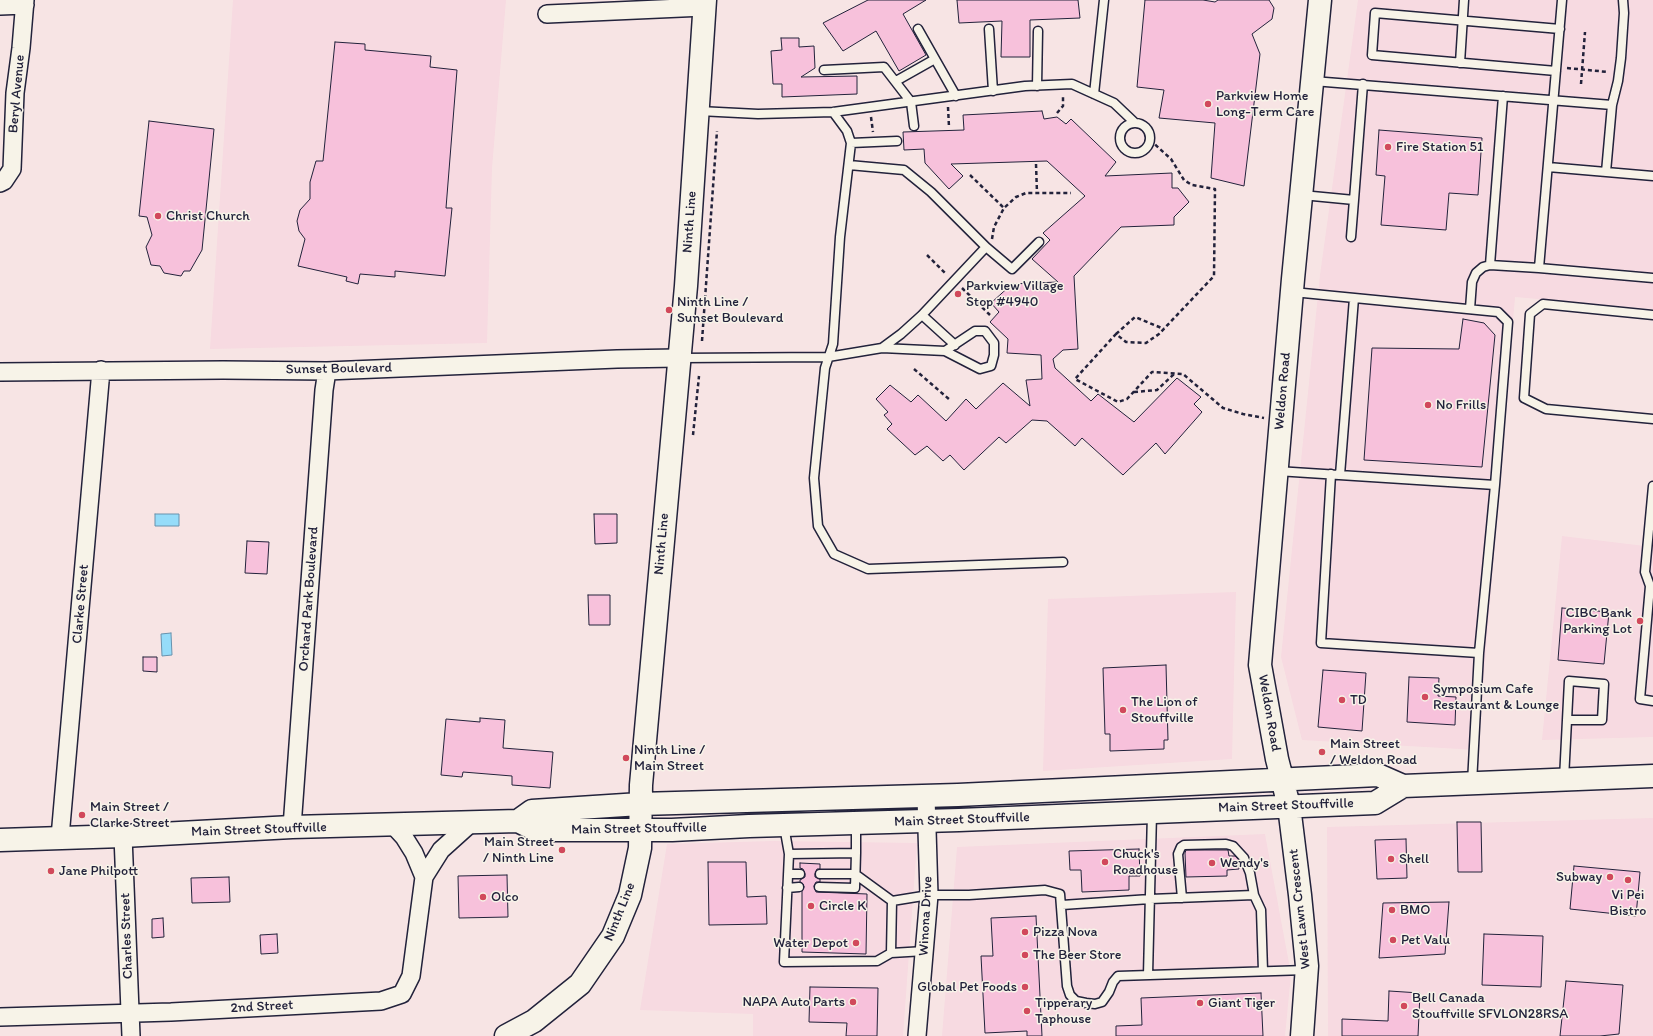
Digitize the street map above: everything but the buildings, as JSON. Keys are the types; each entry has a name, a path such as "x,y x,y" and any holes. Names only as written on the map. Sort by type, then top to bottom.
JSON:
{"main road":[{"name":"Weldon Road","path":"1288,806 1260,665 1292,292 1320,0"},
{"name":"Ninth Line","path":"506,1036 534,1021 580,984 613,936 630,895 640,848 640,804 678,358 686,286 705,4"},
{"name":"Main Street Stouffville","path":"518,822 532,811 640,804 926,797 1378,775 1403,786 1653,776"},
{"name":"Main Street Stouffville","path":"0,840 123,836 292,827 518,822 536,830 639,830 1152,812 1375,803 1403,786"},
{"name":"West Lawn Crescent","path":"1288,806 1300,895 1307,970 1302,1036"}],"street":[{"path":"0,6 25,2"},
{"name":"Beryl Avenue","path":"0,183 4,181 12,169 15,93 25,2"},
{"path":"548,14 705,4"},
{"name":"Sunset Boulevard","path":"0,372 101,370 327,371 617,359 678,358"},
{"name":"Clarke Street","path":"60,837 101,370"},
{"name":"Orchard Park Boulevard","path":"292,827 324,390 327,371"},
{"name":"Winona Drive","path":"917,1036 929,895 926,797"},
{"name":"2nd Street","path":"0,1016 130,1013 381,1001 402,994 411,976 424,876 441,850 471,823"},
{"path":"393,825 404,837 411,848 424,876"},
{"name":"Charles Street","path":"123,836 130,1036"}],"lane":[{"path":"1094,94 1104,0"},
{"path":"1460,63 1464,0"},
{"path":"1539,268 1562,0"},
{"path":"1606,172 1612,105 1619,73 1624,13 1623,0"},
{"path":"1556,69 1460,63 1372,55 1375,13 1560,29"},
{"path":"918,29 935,59 952,96"},
{"path":"989,29 993,91"},
{"path":"1038,31 1038,86"},
{"path":"896,81 935,59"},
{"path":"824,70 884,67 912,102 914,126"},
{"path":"1312,81 1612,105"},
{"path":"698,111 758,114 833,112 993,91 1072,84 1114,103 1134,122 1147,128 1150,140 1144,151 1133,154 1120,146 1121,130 1125,126 1134,122"},
{"path":"1351,237 1363,84"},
{"path":"1490,264 1503,96"},
{"path":"833,112 847,131 851,144 840,237 833,344 825,368 814,478 818,526 834,554 868,569 1063,562"},
{"path":"851,144 897,142"},
{"path":"849,165 904,170 931,192 986,247 1012,269 1039,242"},
{"path":"1548,167 1653,176"},
{"path":"1301,195 1354,200"},
{"path":"882,348 901,334 922,315 986,247"},
{"path":"1470,309 1472,282 1474,276 1479,270 1490,264 1653,278"},
{"path":"1292,292 1498,312 1508,322 1495,485 1479,653 1472,784"},
{"path":"1340,475 1354,298"},
{"path":"1653,315 1543,304 1530,314 1524,398 1546,409 1653,419"},
{"path":"922,315 955,345"},
{"path":"678,358 828,357 882,348 945,351 980,369 991,366 994,355 994,343 986,331 975,331 945,351"},
{"path":"1277,471 1495,485"},
{"path":"1331,474 1321,643 1479,653"},
{"path":"1653,486 1651,523 1645,572 1652,586 1640,699 1653,701"},
{"path":"1564,780 1567,720 1569,681 1604,684 1602,720 1567,720"},
{"path":"1148,975 1152,812"},
{"path":"819,887 854,888 856,823"},
{"path":"784,825 789,854 784,962 876,960 892,953 925,951"},
{"path":"1182,898 1178,854 1181,847 1184,845 1226,844 1233,846 1244,858 1250,873 1254,895 1261,910 1263,971"},
{"path":"789,854 856,853"},
{"path":"788,874 800,874"},
{"path":"820,874 855,874 892,901 929,895 969,895 1045,890 1060,894 1067,986 1070,995 1076,1001 1095,1004 1102,1002 1118,976 1307,970"},
{"path":"788,888 800,887"},
{"path":"1062,905 1150,899 1254,895"},
{"path":"892,901 892,953"}],"path":[{"path":"1581,84 1585,32"},
{"path":"1556,69 1619,73"},
{"path":"1057,113 1063,106 1063,84"},
{"path":"949,126 952,96"},
{"path":"870,107 875,142"},
{"path":"702,341 717,131"},
{"path":"1116,334 1126,342 1146,343 1164,329 1214,276 1215,189 1192,185 1184,180 1172,159 1150,140"},
{"path":"1036,164 1037,193"},
{"path":"970,175 1004,208"},
{"path":"986,247 992,241 994,227 1004,208 1016,197 1026,193 1071,194"},
{"path":"1164,329 1135,317 1116,334 1075,379 1118,402 1127,400 1152,372 1183,374 1223,408 1243,414 1281,420"},
{"path":"914,369 950,400"},
{"path":"1134,392 1157,390 1174,374"},
{"path":"693,435 699,376"}],"shaded area":[{"path":"233,0 506,0 492,168 487,343 210,349"},
{"path":"1358,0 1653,0 1653,309 1515,297 1478,750 1302,740 1281,657 1320,275"},
{"path":"1562,536 1653,547 1653,737 1542,740"},
{"path":"1236,592 1232,759 1043,771 1048,599"},
{"path":"1653,818 1653,1036 1328,1036 1327,827"},
{"path":"1265,834 1291,974 1285,1036 942,1036 957,847"},
{"path":"773,841 917,843 903,1036 753,1036 753,1014 640,1010 667,844"}],"water":[{"path":"155,514 179,514 179,526 155,526"},
{"path":"171,633 172,655 162,656 161,634"}],"place":[{"name":"Parkview Home Long-Term Care","path":"1208,104"},
{"name":"Fire Station 51","path":"1388,147"},
{"name":"Christ Church","path":"158,216"},
{"name":"Parkview Village Stop #4940","path":"958,294"},
{"name":"Ninth Line / Sunset Boulevard","path":"669,310"},
{"name":"No Frills","path":"1428,405"},
{"name":"CIBC Bank Parking Lot","path":"1640,621"},
{"name":"Symposium Cafe Restaurant & Lounge","path":"1425,697"},
{"name":"TD","path":"1342,700"},
{"name":"The Lion of Stouffville","path":"1123,710"},
{"name":"Main Street / Weldon Road","path":"1322,752"},
{"name":"Ninth Line / Main Street","path":"626,758"},
{"name":"Main Street / Clarke Street","path":"82,815"},
{"name":"Main Street / Ninth Line","path":"562,850"},
{"name":"Shell","path":"1391,859"},
{"name":"Chuck's Roadhouse","path":"1105,862"},
{"name":"Wendy's","path":"1212,863"},
{"name":"Jane Philpott","path":"51,871"},
{"name":"Subway","path":"1610,877"},
{"name":"Vi Pei Bistro","path":"1628,880"},
{"name":"Olco","path":"483,897"},
{"name":"Circle K","path":"811,906"},
{"name":"BMO","path":"1392,910"},
{"name":"Pizza Nova","path":"1025,932"},
{"name":"Pet Valu","path":"1393,940"},
{"name":"Water Depot","path":"856,943"},
{"name":"The Beer Store","path":"1025,955"},
{"name":"Global Pet Foods","path":"1025,987"},
{"name":"NAPA Auto Parts","path":"853,1002"},
{"name":"Giant Tiger","path":"1200,1003"},
{"name":"Bell Canada Stouffville SFVLON28RSA","path":"1404,1006"},
{"name":"Tipperary Taphouse","path":"1027,1011"}]}
